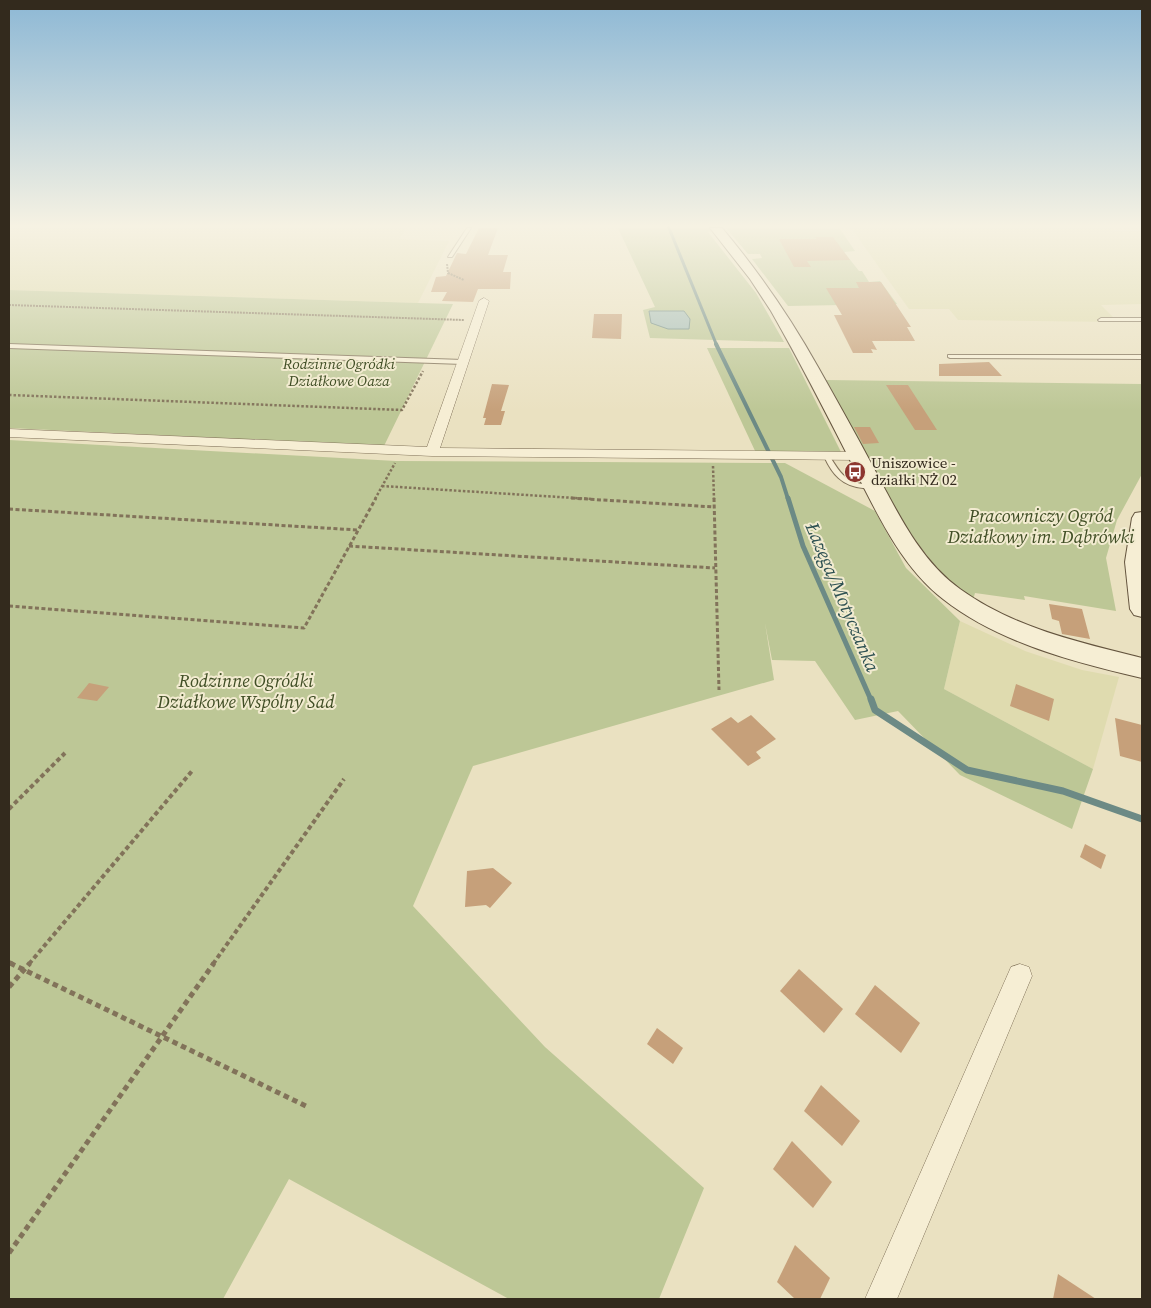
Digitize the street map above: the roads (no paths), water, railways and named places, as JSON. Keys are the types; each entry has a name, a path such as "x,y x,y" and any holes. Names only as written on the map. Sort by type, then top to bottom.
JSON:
{"street":[{"path":"764,289 875,487 922,565 940,585 960,600 993,619 1032,636 1142,668"},
{"path":"432,452 484,301"},
{"path":"9,433 432,452 858,456"},
{"path":"1142,518 1136,562 1142,609"},
{"path":"881,1299 1020,976"}],"lane":[{"path":"1101,320 1142,320"},
{"path":"9,346 463,362"},
{"path":"950,356 1142,357"},
{"path":"827,456 834,472 844,480 863,487 875,487"}],"water":[{"path":"649,311 684,311 690,319 689,329 668,329 651,323"}],"waterway":[{"name":"Łazęga/Motyczanka","path":"694,289 717,346"},
{"name":"Łazęga/Motyczanka","path":"716,344 781,477 788,499"},
{"name":"Łazęga/Motyczanka","path":"788,498 803,546 871,700"},
{"name":"Łazęga/Motyczanka","path":"871,699 875,710 967,770 1063,791 1142,819"}],"place":[{"name":"Uniszowice - działki NŻ 02","path":"855,472"}],"park label":[{"name":"Rodzinne Ogródki Działkowe Oaza","path":"339,372"},
{"name":"Pracowniczy Ogród Działkowy im. Dąbrówki","path":"1041,526"},
{"name":"Rodzinne Ogródki Działkowe Wspólny Sad","path":"246,691"}]}
